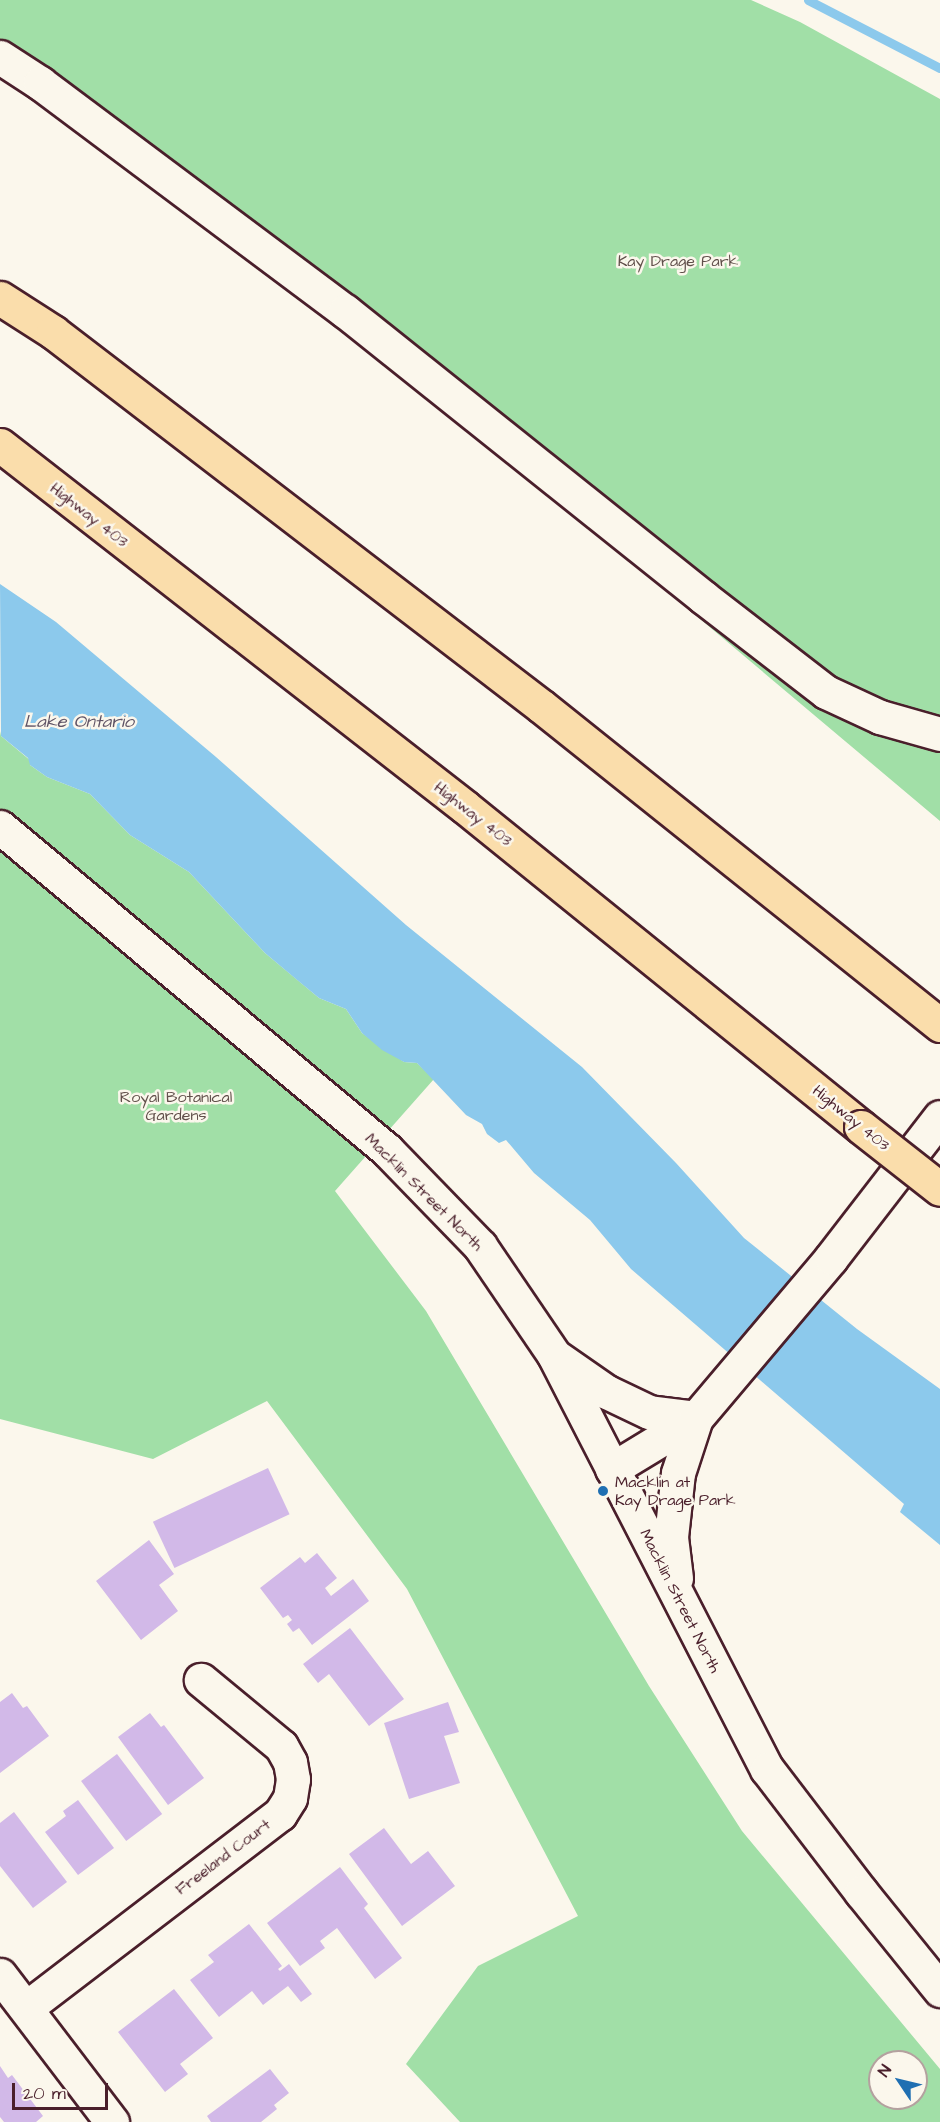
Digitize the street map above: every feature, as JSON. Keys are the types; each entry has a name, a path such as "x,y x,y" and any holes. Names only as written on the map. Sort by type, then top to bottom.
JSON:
{"highway":[{"path":"0,298 53,332 531,699 940,1025"},
{"name":"Highway 403","path":"0,445 465,807 940,1189"}],"street":[{"path":"0,57 40,83 345,311 703,597 826,692 880,717 940,734"},
{"name":"Macklin Street North","path":"0,827 387,1150 480,1246 554,1355 768,1768 861,1892 940,1990"},
{"path":"612,1470 696,1418 831,1258 940,1117"},
{"path":"554,1355 607,1392 649,1412 696,1418"},
{"path":"679,1597 671,1537 678,1473 696,1418"},
{"name":"Freeland Court","path":"26,2008 280,1814 290,1798 293,1779 290,1762 281,1746 201,1680"},
{"path":"0,1975 112,2122"}],"green space":[{"name":"Kay Drage Park","path":"0,0 751,0 800,22 940,99 940,821 188,188 0,70"},
{"name":"Royal Botanical Gardens","path":"0,731 1,736 31,761 30,765 47,777 90,794 130,835 189,872 265,953 319,998 346,1009 362,1033 404,1062 417,1063 434,1079 335,1191 426,1311 649,1686 742,1831 924,2050 868,2050 868,2110 928,2110 928,2055 940,2069 940,2122 460,2122 406,2064 478,1966 578,1916 407,1589 267,1401 153,1459 0,1419"}],"water":[{"name":"Lake Ontario","path":"0,584 56,622 216,757 406,925 582,1067 676,1163 744,1238 857,1329 940,1389 940,1545 900,1512 904,1504 631,1269 590,1220 534,1173 506,1140 499,1143 487,1134 482,1124 466,1115 417,1063 404,1062 382,1050 362,1033 346,1009 319,998 265,953 189,872 130,835 90,794 47,777 30,765 28,758 1,736"}],"building":[{"path":"268,1468 290,1514 174,1568 153,1522"},
{"path":"149,1540 174,1574 159,1585 178,1611 141,1640 96,1581"},
{"path":"317,1553 337,1578 325,1588 331,1596 353,1579 369,1601 312,1645 299,1628 293,1632 287,1624 292,1620 288,1615 283,1618 260,1588 300,1557 305,1563"},
{"path":"350,1628 404,1699 369,1726 329,1674 318,1683 303,1664"},
{"path":"12,1693 23,1708 27,1706 49,1736 0,1773 0,1702"},
{"path":"448,1702 459,1732 444,1736 460,1783 409,1799 384,1723"},
{"path":"150,1713 161,1727 164,1725 204,1778 168,1805 118,1737"},
{"path":"117,1754 162,1814 126,1841 81,1781"},
{"path":"78,1800 114,1848 78,1875 45,1832 66,1816 63,1811"},
{"path":"14,1812 67,1882 33,1908 0,1866 0,1823"},
{"path":"384,1828 411,1864 428,1851 455,1886 402,1926 349,1854"},
{"path":"340,1867 368,1904 364,1908 402,1958 375,1979 337,1928 320,1941 325,1948 300,1966 267,1923"},
{"path":"249,1924 282,1966 278,1969 280,1971 289,1964 312,1994 301,2002 288,1986 263,2005 252,1991 219,2017 190,1980 214,1962 208,1955"},
{"path":"174,1989 213,2038 180,2064 188,2074 165,2092 118,2032"},
{"path":"0,2066 8,2078 12,2075 43,2116 36,2122 4,2122 0,2117"},
{"path":"270,2069 289,2093 274,2105 277,2109 261,2122 211,2122 207,2116"}],"waterway":[{"path":"808,0 940,68"}],"place":[{"name":"Macklin at Kay Drage Park","path":"603,1491"}]}
